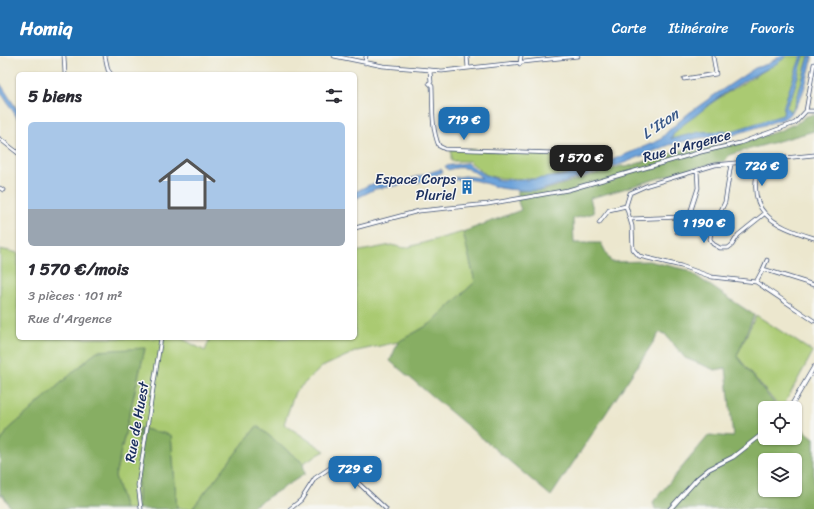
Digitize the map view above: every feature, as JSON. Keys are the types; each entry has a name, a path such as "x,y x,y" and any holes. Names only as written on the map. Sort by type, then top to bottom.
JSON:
{"street":[{"path":"64,56 65,72"},
{"path":"105,56 110,72"},
{"path":"334,56 430,71 520,64 537,60 578,56"},
{"path":"365,62 366,56"},
{"path":"467,56 468,68"},
{"path":"520,64 521,56"},
{"path":"684,79 716,74 714,56"},
{"path":"814,64 806,112 814,111"},
{"path":"430,71 431,82 429,83 432,86 434,124 436,140 439,146 445,149 554,153 557,151"},
{"name":"Rue d'Argence","path":"357,227 419,211 488,204 568,190 701,152 740,143 795,122 806,112"},
{"path":"0,139 16,151"},
{"path":"814,155 760,162 715,165 636,189 630,193 626,206 630,219 633,249 639,256 681,266 712,277 756,282 814,321"},
{"path":"760,162 755,177 754,190 758,203 764,214 782,227 814,238"},
{"path":"730,164 725,202 711,232 710,239 713,244 720,248 728,248 732,245 738,235 764,214"},
{"path":"690,213 699,183 697,170"},
{"path":"599,223 609,210 626,206"},
{"path":"630,219 681,217 690,213 703,216"},
{"path":"677,232 681,217"},
{"path":"756,282 767,260"},
{"path":"763,269 814,286"},
{"name":"Rue de Huest","path":"140,509 138,485 161,340"},
{"path":"794,401 814,367"},
{"path":"670,509 698,478 709,469 733,456 758,437"},
{"path":"290,509 301,500 315,478 333,466 336,462 386,509"}],"green space":[{"path":"787,56 801,56 785,103 784,115 732,131 705,132 671,140 677,130 688,119 723,95"},
{"path":"804,56 809,56 795,106 789,112 786,107 792,95"},
{"path":"814,114 814,131 729,155 725,161 691,169 590,198 594,213 573,219 574,243 601,243 611,262 649,261 687,270 754,315 737,356 772,401 758,401 758,445 802,445 802,429 814,438 814,509 655,509 653,502 709,435 733,437 726,368 715,370 685,358 665,334 660,332 551,496 390,361 398,342 430,324 475,282 463,232 521,210 518,202 518,191 545,190 621,166 626,167 693,147 697,149 726,144 734,145 779,131 801,121 804,117"},
{"path":"451,149 568,155 571,172 544,179 498,178 486,175 469,161 451,161"},
{"path":"463,232 475,282 430,324 398,342 357,351 322,367 295,392 284,424 325,451 303,463 257,426 192,509 177,509 171,435 139,428 138,509 125,509 115,476 145,349 97,351 8,430 0,443 0,249 16,253 16,340 185,340 205,351 209,340 357,340 357,252 391,245 405,248"},
{"path":"756,315 813,352 786,401 774,401 737,356"},
{"path":"145,348 115,476 125,509 11,509 3,495 0,495 0,443 8,430 97,351"},
{"path":"257,426 303,463 305,474 249,509 192,509"},
{"path":"139,428 171,435 177,509 138,509"}],"water":[{"path":"780,56 787,56 773,66 742,82 718,98 675,132 671,139 700,132 732,131 783,115 784,105 801,56 804,56 792,95 786,107 790,112 795,106 809,56 813,56 800,100 790,114 783,119 733,135 699,138 669,145 624,163 541,190 506,189 470,180 453,180 453,178 465,176 482,178 466,168 453,168 448,170 445,166 467,163 485,175 499,180 527,180 561,176 610,161 660,140 689,113 713,96 755,68 768,64"},
{"path":"0,83 16,108 16,116 0,91"},
{"path":"441,169 443,172 419,182 375,189 357,198 357,191 369,185 404,181"}],"place":[{"name":"Espace Corps Pluriel","path":"467,187"}],"water label":[{"name":"L'Iton","path":"660,124"}]}
